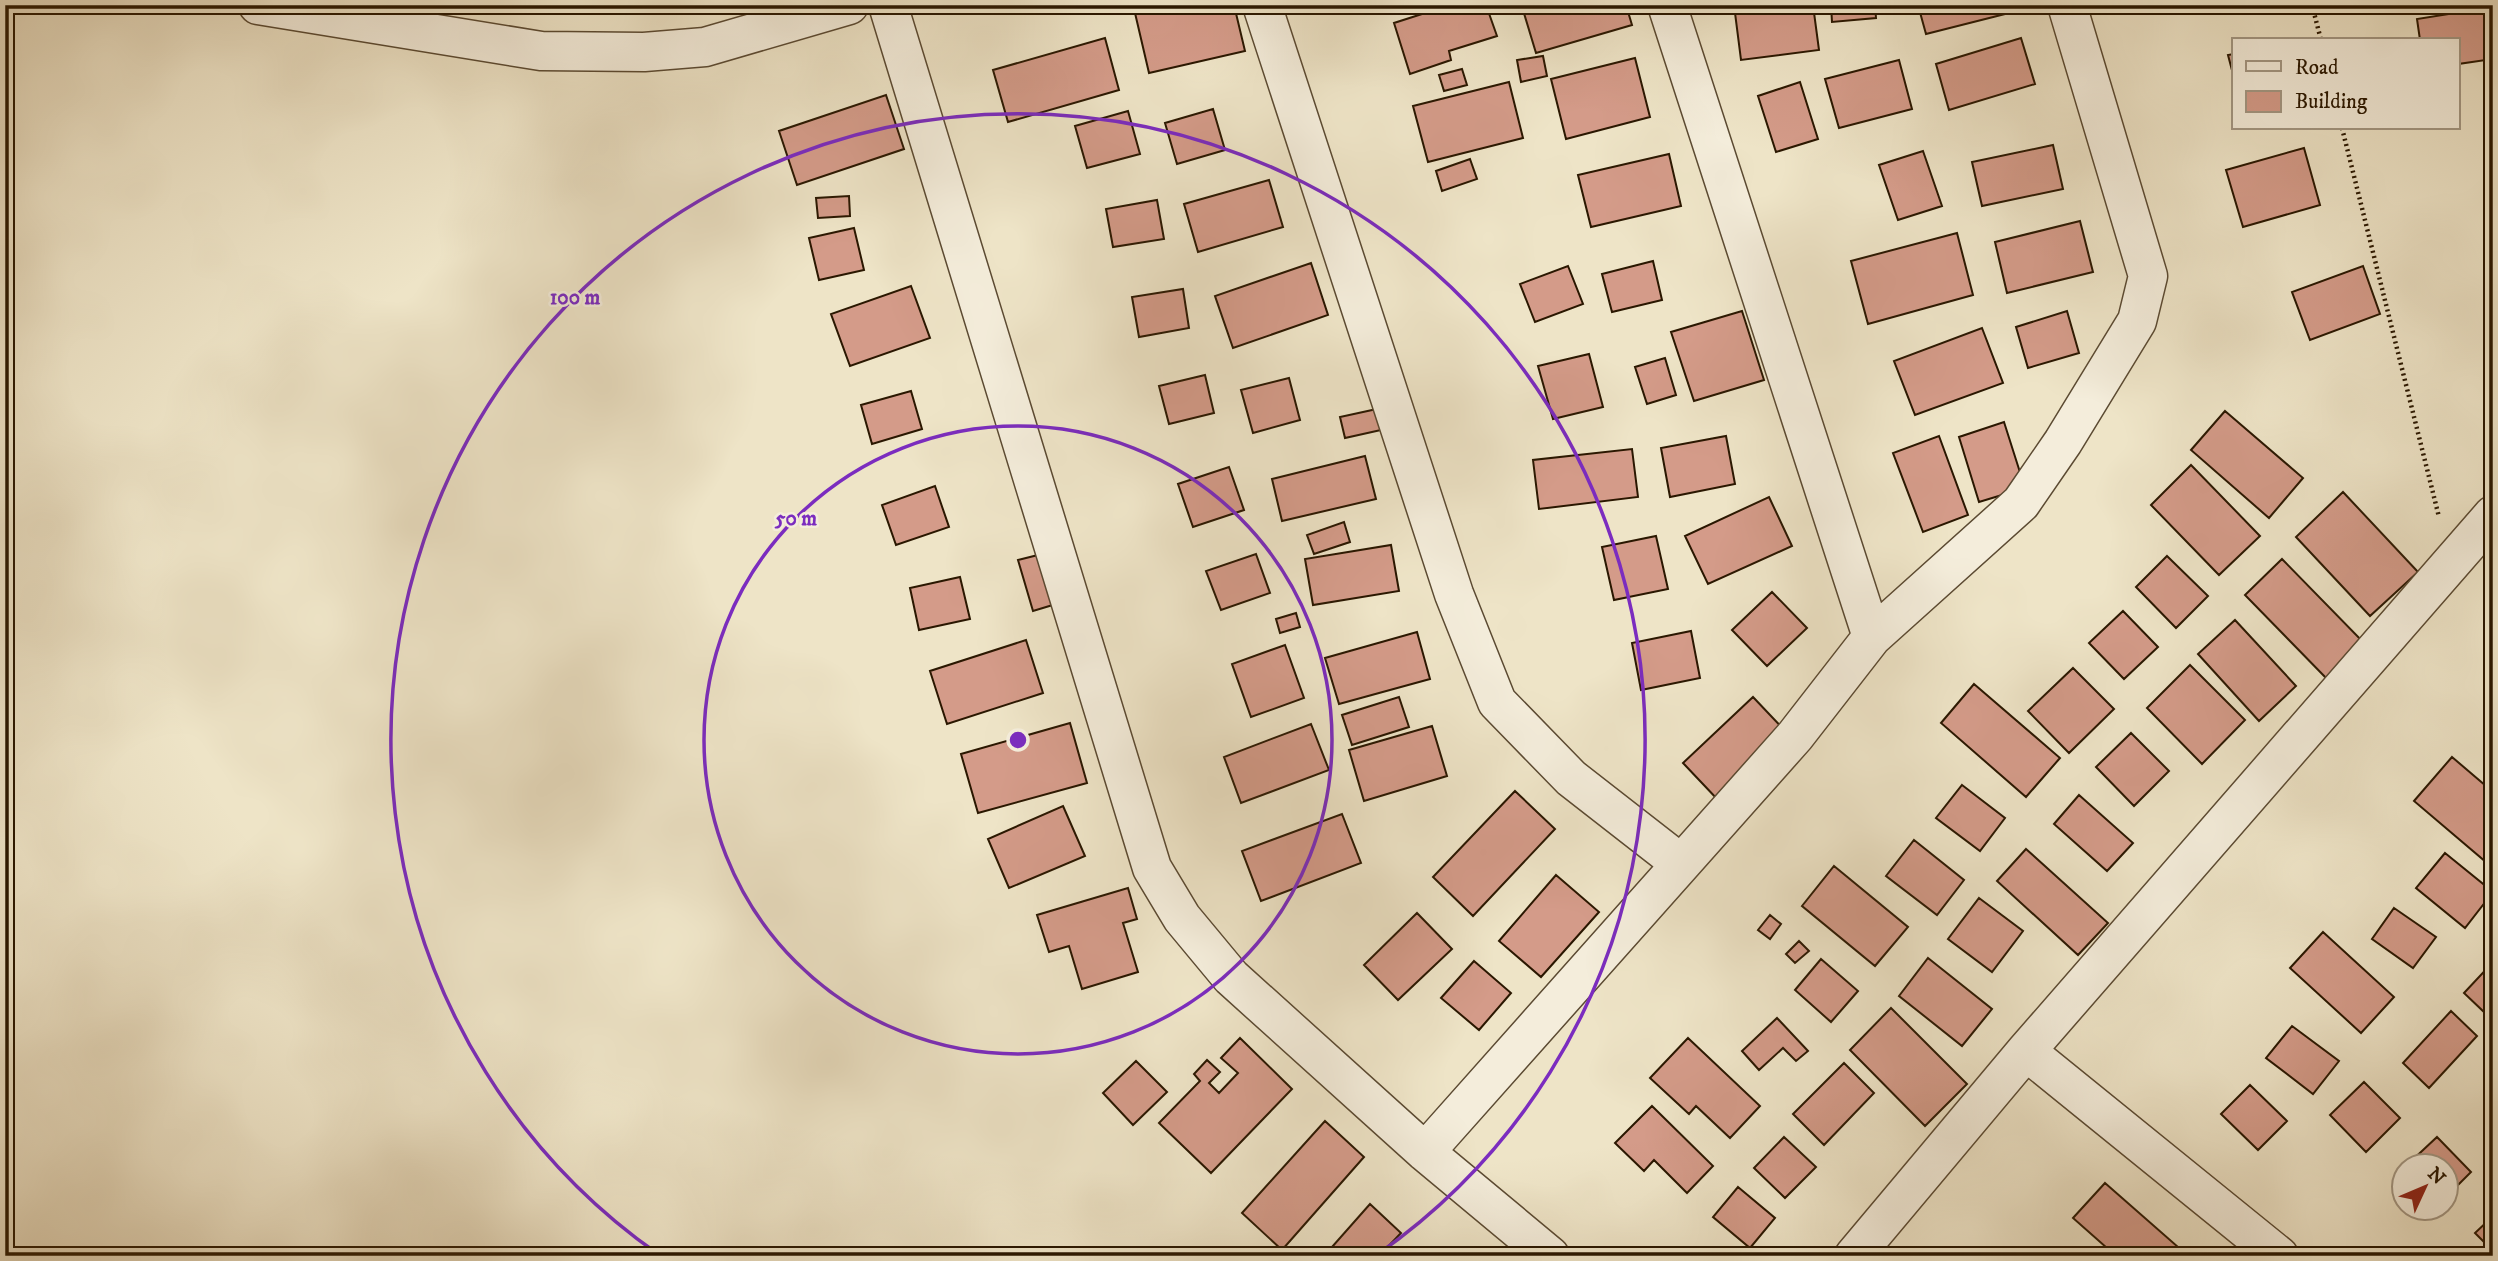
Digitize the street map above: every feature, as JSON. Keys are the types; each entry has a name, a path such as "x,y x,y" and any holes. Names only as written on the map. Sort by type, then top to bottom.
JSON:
{"street":[{"path":"258,5 541,51 644,52 705,47 849,5"},
{"path":"888,5 1152,868 1182,918 1231,978 1425,1152 1550,1256"},
{"path":"1262,5 1454,594 1497,702 1571,778 1680,863"},
{"path":"1667,5 1872,637"},
{"path":"1425,1152 1795,736 1872,637 2021,503 2063,442 2137,321 2144,302 2148,276 2067,5"},
{"path":"1854,1256 2026,1051 2493,514"},
{"path":"2026,1051 2279,1256"}],"path":[{"path":"2312,5 2320,38"},
{"path":"2343,130 2451,565"}],"building":[{"path":"1169,5 1234,5 1245,51 1149,73 1135,13"},
{"path":"1450,5 1486,5 1497,36 1449,51 1451,60 1410,74 1394,23"},
{"path":"1541,5 1626,5 1632,25 1536,53 1523,10"},
{"path":"1734,5 1813,5 1819,50 1741,60"},
{"path":"1831,5 1875,5 1876,18 1832,22"},
{"path":"1918,5 2011,5 2013,12 1926,34"},
{"path":"2212,5 2238,5 2213,11"},
{"path":"2493,7 2493,59 2460,64 2460,38 2420,38 2417,19"},
{"path":"1105,38 1119,90 1008,122 993,70"},
{"path":"2021,38 2035,84 1949,110 1936,64"},
{"path":"2232,54 2232,70 2228,55"},
{"path":"1543,56 1547,76 1521,82 1517,60"},
{"path":"1635,58 1650,117 1566,139 1551,79"},
{"path":"1899,60 1912,109 1839,128 1825,79"},
{"path":"1462,69 1467,85 1444,91 1439,75"},
{"path":"1509,82 1523,138 1428,162 1413,106"},
{"path":"1800,82 1818,139 1776,152 1758,96"},
{"path":"886,95 904,149 797,185 779,131"},
{"path":"1213,109 1225,150 1177,164 1165,123"},
{"path":"1128,111 1140,154 1087,168 1075,126"},
{"path":"2053,145 2063,189 1982,206 1972,162"},
{"path":"2304,148 2320,205 2243,227 2226,170"},
{"path":"1923,151 1942,206 1898,220 1879,165"},
{"path":"1669,154 1681,206 1591,227 1578,175"},
{"path":"1470,159 1477,179 1442,191 1436,171"},
{"path":"1269,180 1283,227 1198,252 1184,204"},
{"path":"849,196 850,216 818,218 816,198"},
{"path":"1157,200 1164,239 1113,247 1106,209"},
{"path":"2080,221 2093,272 2007,293 1995,242"},
{"path":"854,228 864,270 819,280 809,238"},
{"path":"1957,233 1973,295 1868,324 1851,261"},
{"path":"1653,261 1662,300 1612,312 1602,274"},
{"path":"1311,263 1328,315 1233,348 1215,296"},
{"path":"1568,266 1583,304 1535,322 1520,284"},
{"path":"2363,266 2380,314 2310,340 2292,292"},
{"path":"911,286 930,338 850,366 831,314"},
{"path":"1183,289 1189,328 1139,337 1132,297"},
{"path":"1742,311 1764,380 1694,401 1671,332"},
{"path":"2067,311 2079,353 2028,368 2016,327"},
{"path":"1982,328 2003,383 1915,415 1894,361"},
{"path":"1589,354 1603,407 1553,419 1538,366"},
{"path":"1665,358 1676,395 1647,404 1635,367"},
{"path":"1205,375 1214,413 1169,424 1159,386"},
{"path":"1289,378 1300,420 1253,433 1241,390"},
{"path":"911,391 922,429 872,444 861,405"},
{"path":"1386,407 1390,428 1345,438 1340,417"},
{"path":"2225,411 2303,478 2269,518 2191,450"},
{"path":"2004,422 2025,488 1979,502 1959,437"},
{"path":"1726,436 1735,484 1670,497 1661,448"},
{"path":"1939,436 1968,515 1923,532 1893,453"},
{"path":"1632,449 1638,497 1539,509 1533,460"},
{"path":"1365,456 1376,499 1282,521 1272,479"},
{"path":"2191,465 2260,536 2219,575 2151,505"},
{"path":"1229,467 1244,510 1193,527 1178,484"},
{"path":"935,486 949,527 896,545 882,505"},
{"path":"2343,492 2418,572 2370,616 2296,537"},
{"path":"1769,497 1792,546 1708,584 1685,536"},
{"path":"1344,522 1350,542 1314,554 1307,535"},
{"path":"1656,536 1668,589 1614,600 1602,547"},
{"path":"1391,545 1399,591 1313,605 1305,559"},
{"path":"1042,554 1056,604 1033,611 1018,560"},
{"path":"1256,554 1270,593 1221,610 1206,571"},
{"path":"2167,556 2208,596 2176,628 2136,587"},
{"path":"2282,559 2367,646 2330,682 2245,595"},
{"path":"960,577 970,619 919,630 910,588"},
{"path":"1772,592 1807,628 1767,666 1732,630"},
{"path":"2123,611 2158,647 2124,679 2089,643"},
{"path":"1296,613 1300,627 1280,633 1276,619"},
{"path":"2235,620 2296,686 2259,721 2198,654"},
{"path":"1691,631 1700,678 1641,690 1632,643"},
{"path":"1417,632 1430,679 1339,704 1325,658"},
{"path":"1026,640 1043,693 947,724 930,671"},
{"path":"1285,645 1304,698 1251,717 1232,664"},
{"path":"2190,665 2245,720 2202,764 2147,708"},
{"path":"2073,668 2114,709 2069,753 2028,711"},
{"path":"1974,684 2060,758 2026,797 1941,723"},
{"path":"1399,697 1409,727 1352,745 1342,715"},
{"path":"1753,697 1789,735 1719,801 1683,763"},
{"path":"1070,723 1087,783 978,813 961,754"},
{"path":"1311,724 1329,770 1241,803 1224,757"},
{"path":"1432,726 1447,776 1364,801 1349,750"},
{"path":"2131,733 2169,771 2134,806 2096,767"},
{"path":"2452,757 2493,792 2493,868 2414,801"},
{"path":"1962,785 2005,818 1980,851 1936,818"},
{"path":"1515,791 1555,829 1473,916 1433,877"},
{"path":"2079,795 2133,843 2107,871 2054,824"},
{"path":"1063,806 1085,856 1009,888 988,839"},
{"path":"1342,814 1361,863 1261,901 1242,851"},
{"path":"1914,840 1964,880 1937,915 1886,876"},
{"path":"2026,849 2108,923 2078,955 1997,881"},
{"path":"2445,853 2493,892 2465,928 2416,888"},
{"path":"1834,866 1908,927 1875,966 1802,906"},
{"path":"1556,875 1599,912 1541,977 1499,941"},
{"path":"1128,888 1137,919 1123,923 1138,972 1082,989 1069,946 1049,952 1037,915"},
{"path":"1979,898 2023,931 1992,972 1948,939"},
{"path":"2394,908 2436,937 2413,968 2372,939"},
{"path":"1417,913 1452,949 1398,1000 1364,965"},
{"path":"1770,915 1781,924 1770,939 1758,930"},
{"path":"2323,932 2394,997 2361,1033 2290,968"},
{"path":"1799,941 1809,951 1795,963 1786,954"},
{"path":"1928,958 1992,1009 1962,1046 1899,996"},
{"path":"1821,959 1858,991 1831,1022 1795,990"},
{"path":"1474,961 1511,993 1479,1030 1441,998"},
{"path":"2493,962 2493,1003 2484,1012 2464,993"},
{"path":"1891,1008 1967,1084 1925,1126 1850,1050"},
{"path":"2451,1011 2477,1036 2429,1088 2403,1063"},
{"path":"1777,1018 1808,1051 1796,1061 1783,1048 1759,1070 1742,1051"},
{"path":"2292,1026 2339,1061 2313,1094 2266,1058"},
{"path":"1240,1038 1292,1089 1211,1173 1159,1123 1200,1081 1194,1074 1207,1060 1220,1072 1209,1083 1219,1093 1238,1073 1221,1058"},
{"path":"1688,1038 1760,1106 1730,1138 1696,1106 1689,1114 1650,1078"},
{"path":"1136,1061 1167,1092 1133,1125 1103,1093"},
{"path":"1844,1063 1874,1093 1824,1145 1793,1114"},
{"path":"2364,1082 2400,1118 2366,1152 2330,1115"},
{"path":"2250,1085 2287,1121 2258,1150 2221,1114"},
{"path":"1652,1106 1713,1166 1687,1193 1654,1160 1644,1171 1615,1143"},
{"path":"1325,1121 1364,1157 1282,1250 1242,1213"},
{"path":"1784,1137 1816,1167 1785,1198 1754,1168"},
{"path":"2437,1137 2452,1152 2421,1152"},
{"path":"2460,1161 2471,1172 2460,1183"},
{"path":"2105,1183 2178,1247 2170,1256 2116,1256 2073,1218"},
{"path":"1738,1187 1775,1218 1750,1248 1713,1217"},
{"path":"1370,1204 1401,1233 1379,1256 1324,1256"},
{"path":"2493,1216 2493,1251 2475,1233"}]}
